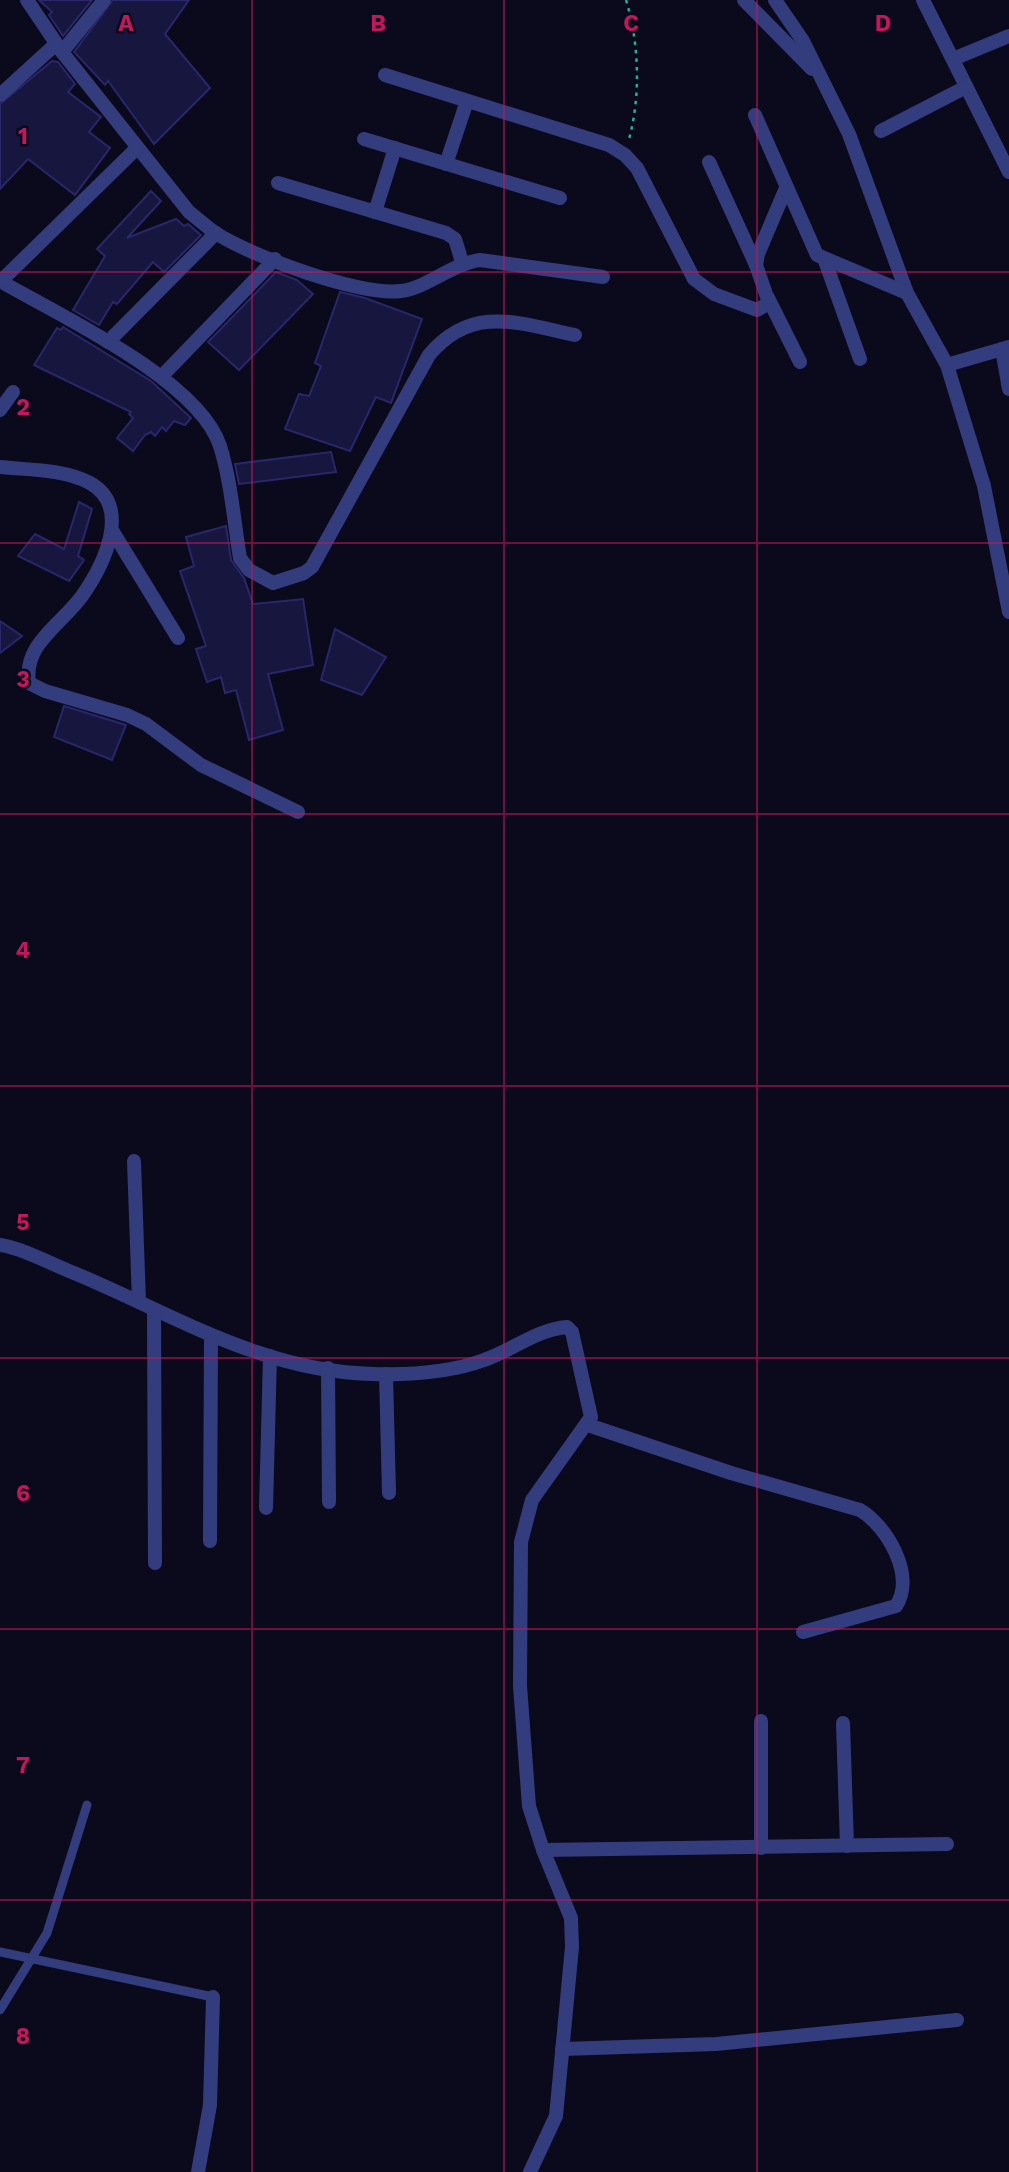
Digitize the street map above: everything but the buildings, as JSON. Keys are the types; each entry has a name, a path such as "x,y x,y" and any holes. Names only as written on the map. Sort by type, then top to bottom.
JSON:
{"street":[{"path":"27,0 59,48 137,148 189,212 216,233 275,259 376,292 404,291 461,262 480,260 603,277"},
{"path":"0,95 59,48 104,0"},
{"path":"744,0 822,80"},
{"path":"775,0 803,41 849,134 907,293 947,365 984,486 1009,612"},
{"path":"923,0 966,87 1004,152 1009,172"},
{"path":"953,59 1009,36"},
{"path":"385,75 609,145 625,155 637,168 694,279 713,294 757,310 766,307 768,298"},
{"path":"881,131 966,87"},
{"path":"446,164 467,101"},
{"path":"755,115 812,246 825,261 860,359"},
{"path":"364,139 561,198"},
{"path":"137,148 1,281 162,376 205,419 220,445 240,558 249,570 273,583 304,573 313,567 429,355 439,343 474,324 499,319 575,335"},
{"path":"375,212 395,148"},
{"path":"709,162 756,265 768,298 800,362"},
{"path":"278,183 446,233 454,239 461,262"},
{"path":"756,265 786,188"},
{"path":"107,342 216,233"},
{"path":"162,376 275,259"},
{"path":"825,261 907,293"},
{"path":"947,365 1005,348 1009,389"},
{"path":"0,411 13,391"},
{"path":"0,467 59,474 91,483 111,505 113,532 178,638"},
{"path":"113,532 82,595 37,647 26,666 29,683 45,691 127,715 146,724 201,765 298,812"},
{"path":"134,1161 139,1302"},
{"path":"0,1245 139,1302 211,1338 270,1356 328,1368 386,1374 431,1373 483,1361 551,1330 567,1327 574,1337 591,1409 588,1425 532,1500 521,1542 520,1686 529,1806 543,1850 571,1918 572,1947 556,2116 530,2172"},
{"path":"154,1310 155,1563"},
{"path":"210,1541 211,1338"},
{"path":"267,1508 270,1356"},
{"path":"328,1368 329,1502"},
{"path":"386,1374 389,1493"},
{"path":"588,1425 731,1473 860,1510 876,1520 888,1536 905,1582 903,1597 896,1606 803,1632"},
{"path":"761,1721 761,1848"},
{"path":"844,1723 847,1846"},
{"path":"543,1850 947,1844"},
{"path":"198,2172 210,2105 213,1997"},
{"path":"562,2049 716,2044 957,2020"}],"lane":[{"path":"0,2010 47,1933 63,1890 87,1805"},
{"path":"0,1952 213,1997"}],"path":[{"path":"625,155 632,131 636,76 632,19 626,0"}]}
